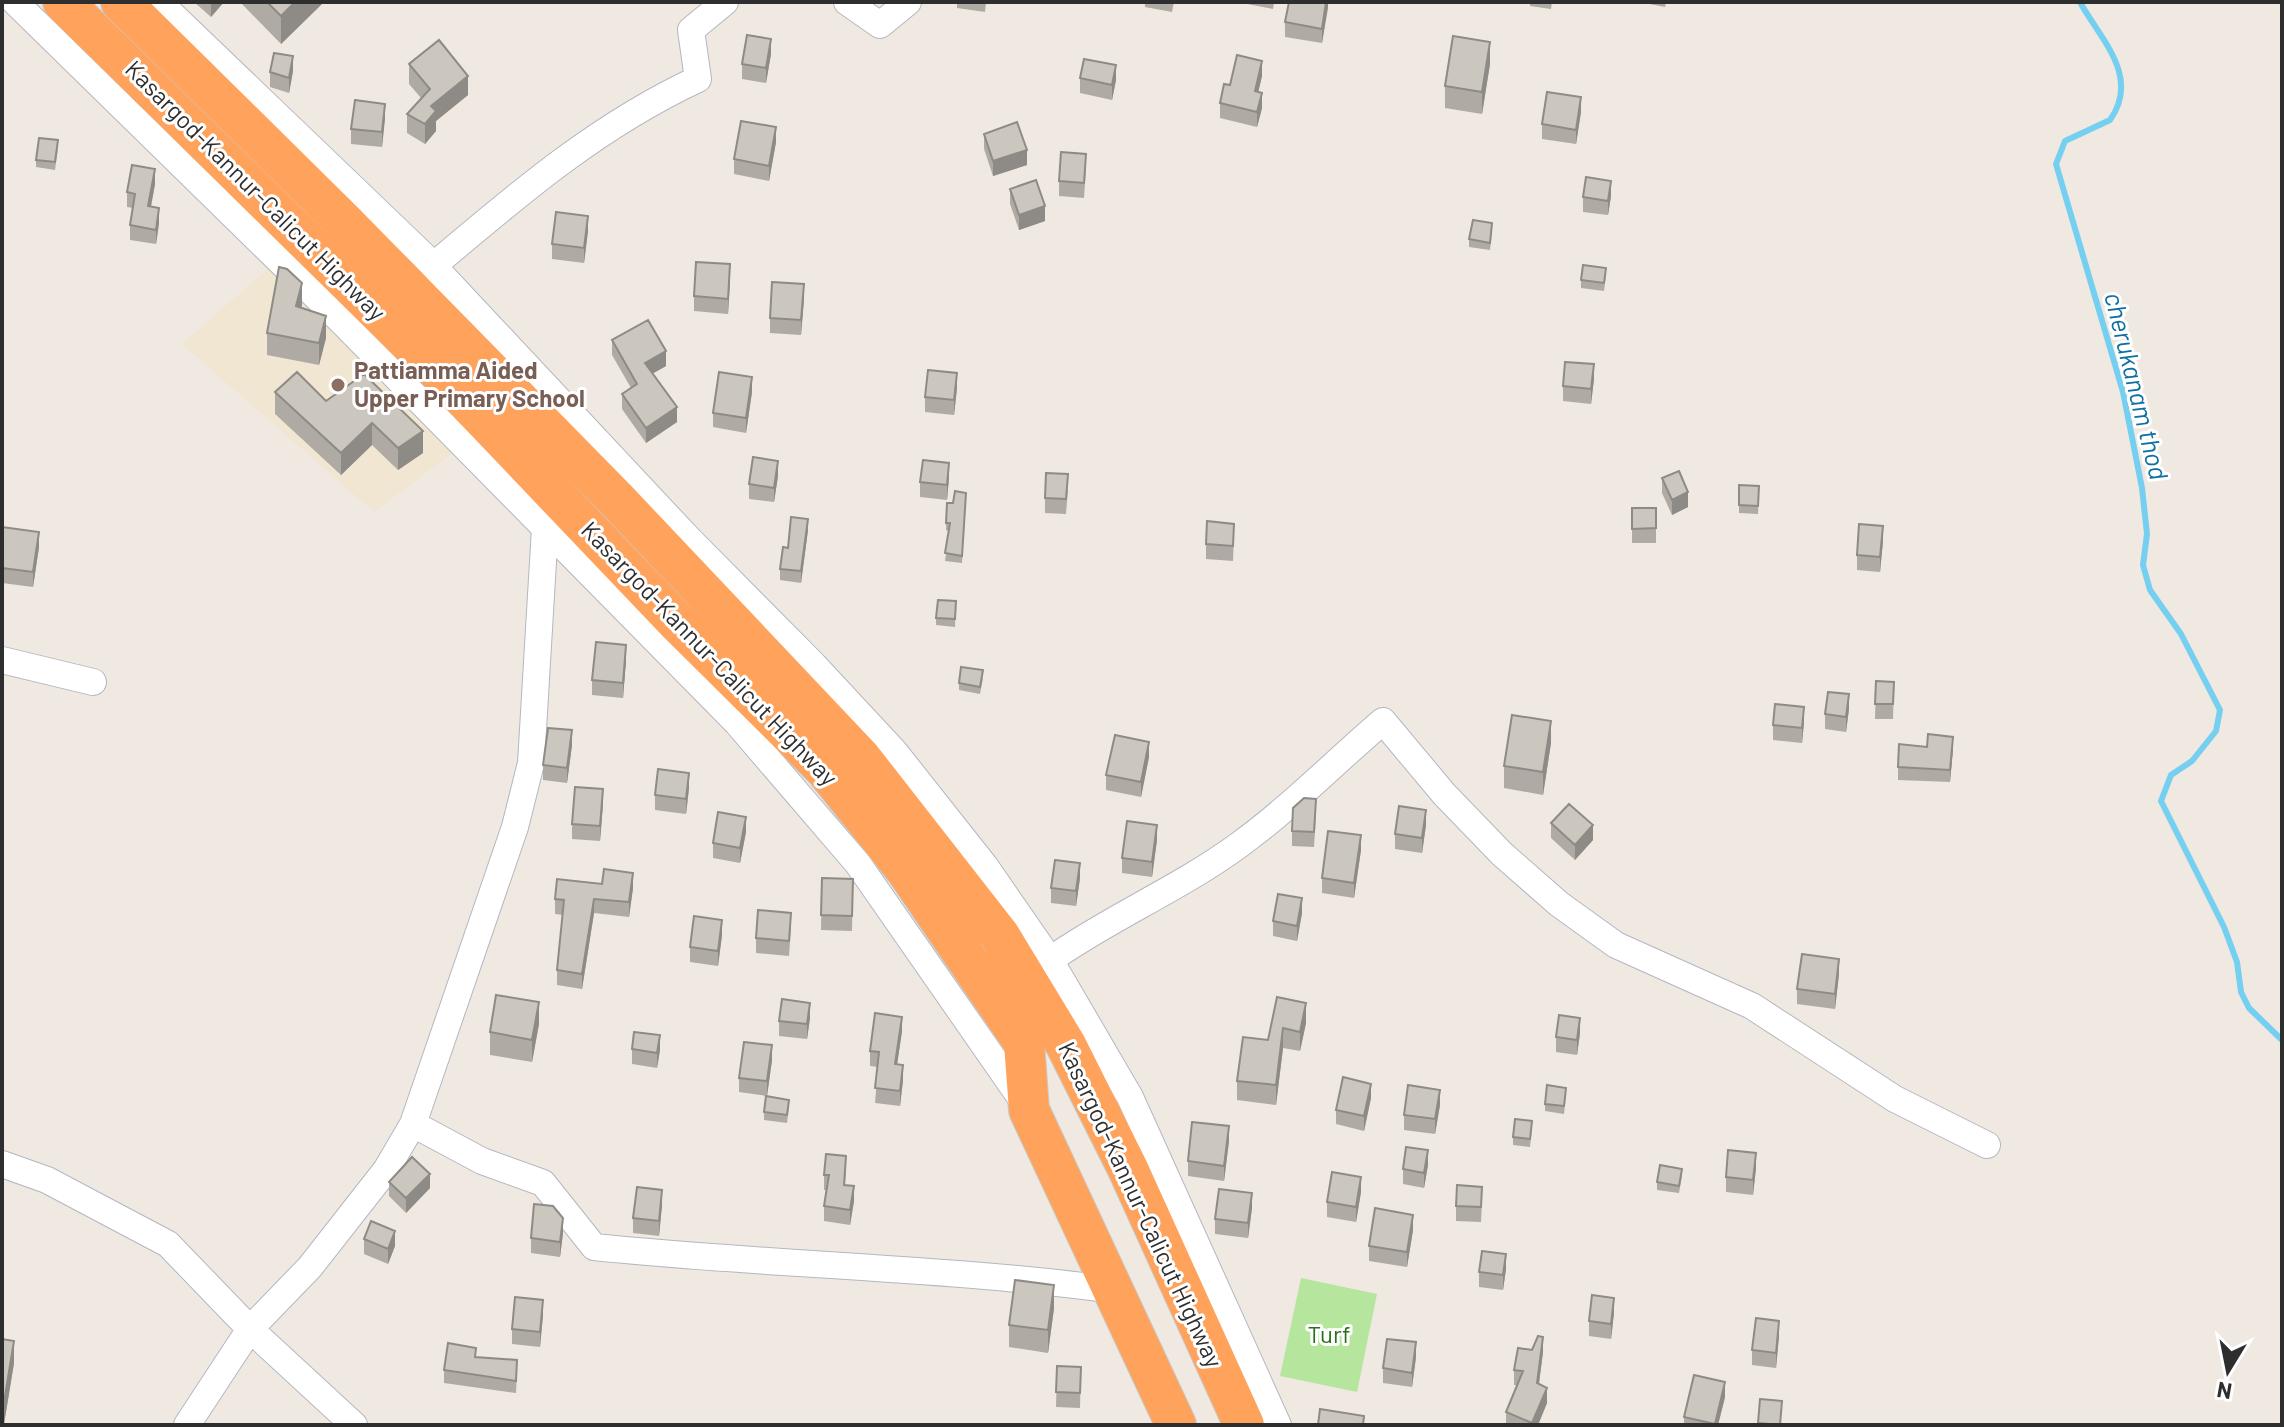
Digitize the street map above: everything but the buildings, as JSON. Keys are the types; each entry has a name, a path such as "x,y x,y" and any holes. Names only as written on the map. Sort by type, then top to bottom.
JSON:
{"highway":[{"name":"Kasargod-Kannur-Calicut Highway","path":"63,2 432,365 655,598 825,769 906,870 1024,1043 1029,1110 1176,1425"},
{"name":"Kasargod-Kannur-Calicut Highway","path":"121,2 344,222 617,500 861,758 1000,936 1066,1045 1128,1169 1244,1425"}],"street":[{"path":"15,2 737,723 858,864 1029,1110"},
{"path":"159,2 433,266 894,751 985,866 1050,960 1130,1097 1278,1425"},
{"path":"433,266 523,189 640,106 698,79 691,30 725,2"},
{"path":"847,2 880,25 908,2"},
{"path":"187,1425 250,1329 310,1267 343,1220 386,1170 413,1124 515,827 531,763 545,528"},
{"path":"2,660 93,682"},
{"path":"1050,960 1088,933 1157,899 1238,846 1383,721 1444,794 1502,854 1559,904 1616,945 1752,1006 1895,1099 1987,1145"},
{"path":"413,1124 482,1161 543,1183 594,1247 721,1261 877,1268 1115,1290"},
{"path":"2,1164 47,1180 168,1244 250,1329 354,1425"}],"shaded area":[{"name":"Pattiamma Aided Upper Primary School","path":"301,240 489,426 374,512 182,344"}],"green space":[{"name":"Turf","path":"1301,1278 1377,1294 1357,1392 1280,1376"}],"waterway":[{"name":"cherukanam thod","path":"2080,2 2114,58 2121,88 2110,120 2065,141 2056,164 2123,392 2142,488 2147,534 2143,565 2150,590 2181,634 2220,710 2216,731 2192,761 2171,775 2161,801 2224,927 2237,962 2241,992 2249,1008 2282,1040"}],"place":[{"name":"Pattiamma Aided Upper Primary School","path":"338,385"}]}
